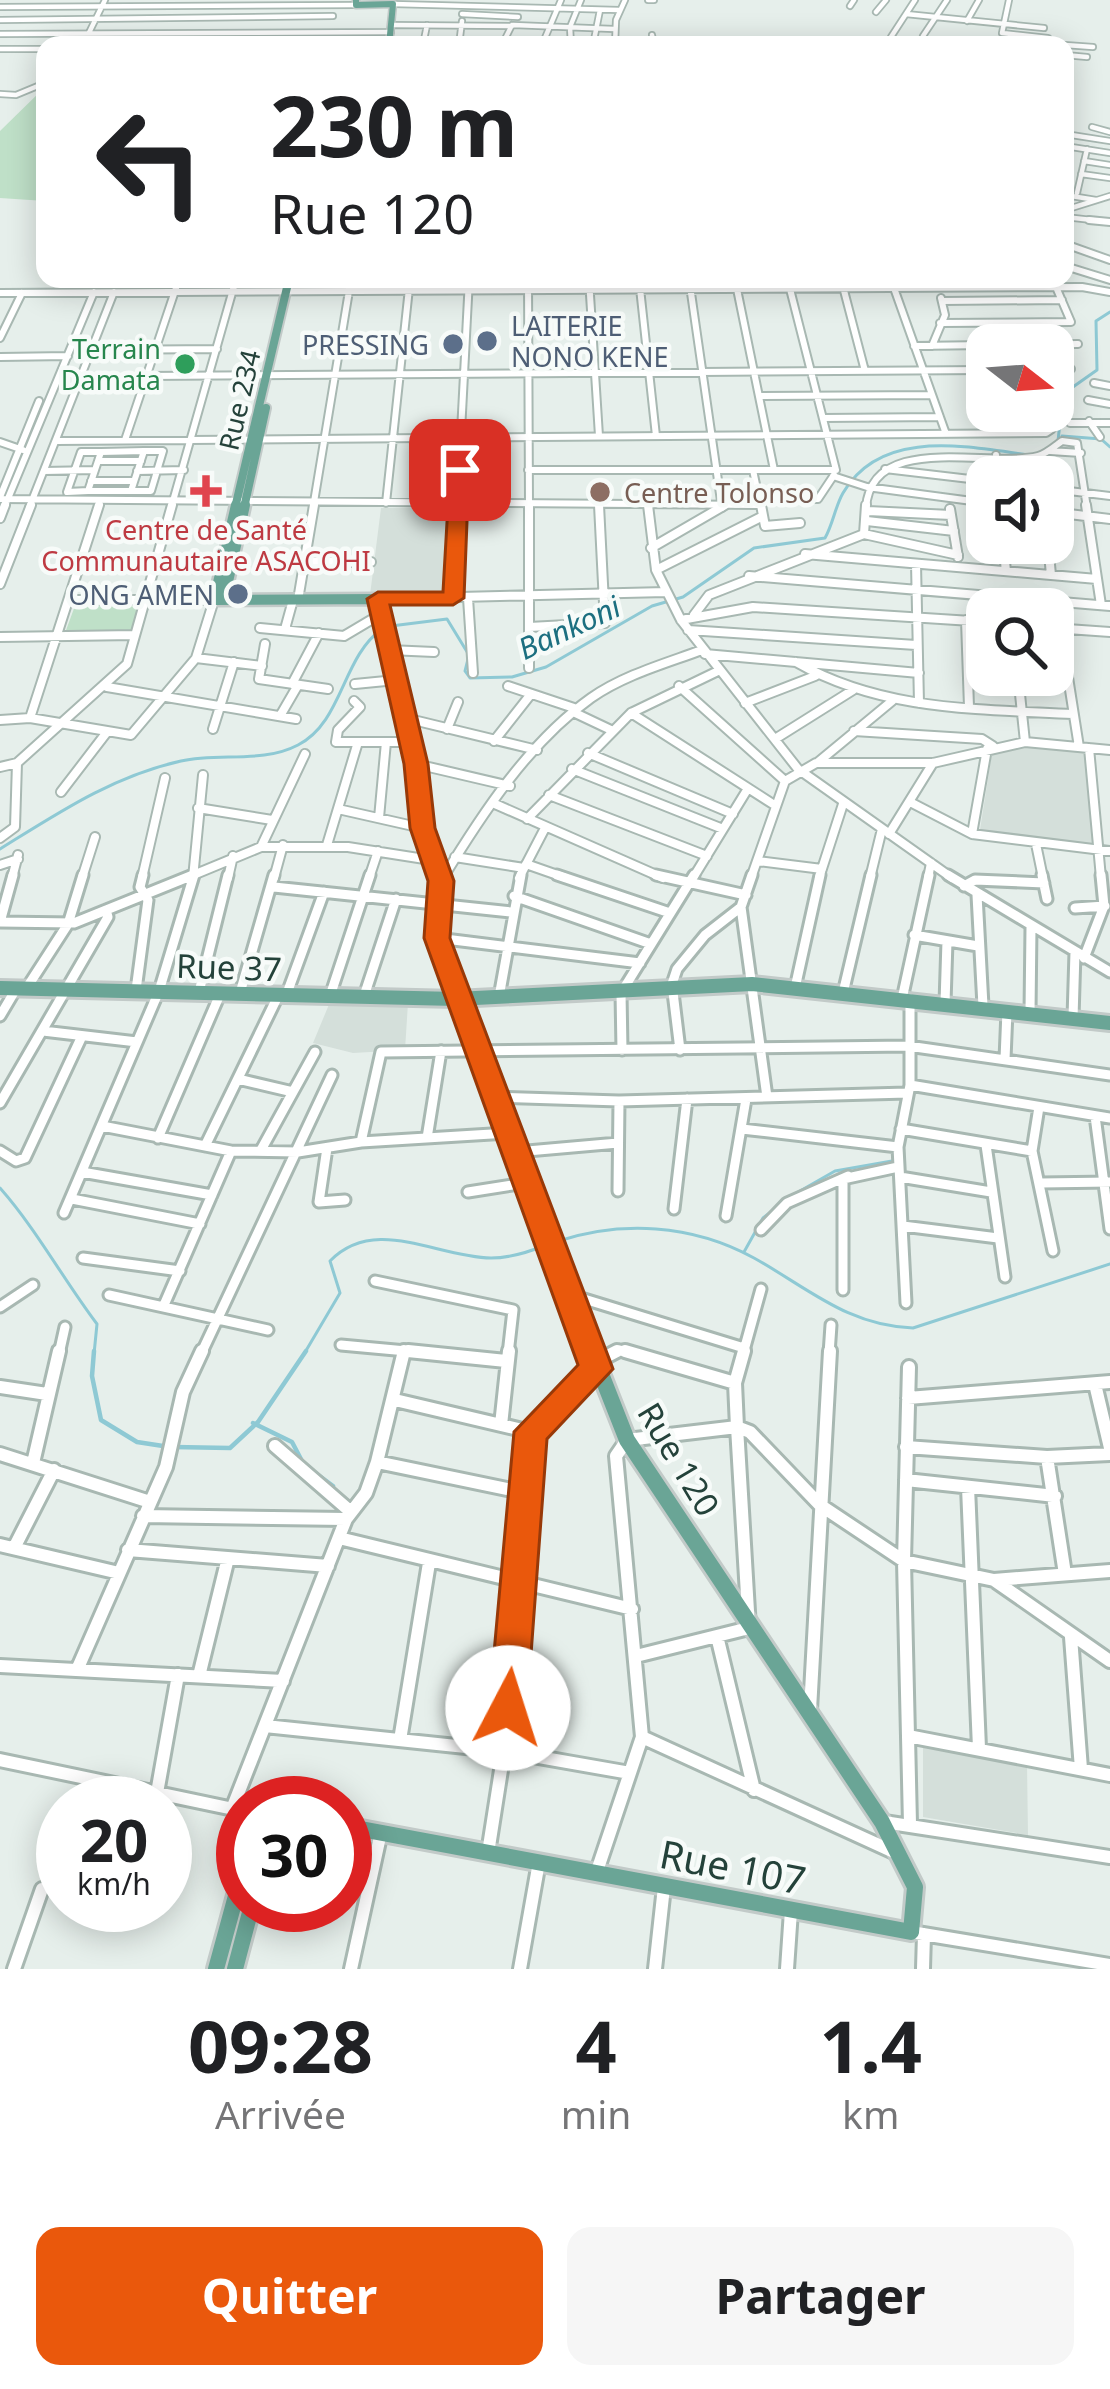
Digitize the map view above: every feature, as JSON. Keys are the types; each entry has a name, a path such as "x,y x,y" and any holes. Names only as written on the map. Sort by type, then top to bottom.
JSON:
{"main road":[{"path":"358,2 392,4 390,36"},
{"name":"Rue 234","path":"219,600 291,288"},
{"path":"219,600 378,599 412,742 422,828 441,881"},
{"name":"Rue 120","path":"441,881 437,938 456,999 627,1441 882,1822 904,1863"},
{"name":"Rue 37","path":"0,988 456,999 621,993 672,984 752,984 1110,1023"},
{"name":"Rue 107","path":"372,1830 917,1933"},
{"path":"904,1863 917,1898 917,1933"},
{"path":"216,1969 226,1932"},
{"path":"235,1969 245,1932"}],"street":[{"path":"19,0 0,32 257,33 429,25 614,29"},
{"path":"570,36 581,0"},
{"path":"593,36 597,0"},
{"path":"615,36 625,0"},
{"path":"876,12 886,0"},
{"path":"892,36 915,0"},
{"path":"923,36 947,0"},
{"path":"967,21 979,0"},
{"path":"1003,36 1004,0"},
{"path":"0,7 358,2"},
{"path":"426,36 433,2"},
{"path":"460,36 463,2"},
{"path":"47,34 64,3"},
{"path":"88,34 104,3"},
{"path":"129,34 143,3"},
{"path":"171,36 184,3"},
{"path":"215,36 226,3"},
{"path":"256,36 267,3"},
{"path":"392,4 525,3 619,10"},
{"path":"507,36 525,3"},
{"path":"546,36 560,4"},
{"path":"322,16 323,8"},
{"path":"462,14 518,16"},
{"path":"906,14 1038,36"},
{"path":"3,20 333,16"},
{"path":"1003,29 1044,28"},
{"path":"1074,46 1093,47"},
{"path":"0,49 36,49"},
{"path":"1074,56 1087,57"},
{"path":"0,94 16,95 36,87"},
{"path":"1092,128 1109,145"},
{"path":"1074,136 1109,145"},
{"path":"1074,147 1109,145"},
{"path":"1077,193 1087,149"},
{"path":"1084,161 1110,165"},
{"path":"1082,173 1110,178"},
{"path":"1074,194 1096,200"},
{"path":"1074,209 1110,196"},
{"path":"1074,215 1110,222"},
{"path":"1074,247 1110,260"},
{"path":"1074,250 1078,248"},
{"path":"1074,269 1110,280"},
{"path":"1074,286 1110,292"},
{"path":"0,584 92,350 122,288"},
{"path":"122,452 176,288"},
{"path":"0,767 17,763 128,664 234,288"},
{"path":"285,629 304,562 350,288"},
{"path":"386,503 409,288"},
{"path":"453,598 469,288"},
{"path":"844,288 866,371"},
{"path":"894,288 946,434"},
{"path":"0,292 937,288 942,301 932,346"},
{"path":"940,322 1071,322 1057,288"},
{"path":"737,289 774,470"},
{"path":"2,498 32,503 647,501 724,506 818,499 836,474 790,289"},
{"path":"590,290 599,436"},
{"path":"640,290 656,436"},
{"path":"690,290 724,506"},
{"path":"528,291 529,668"},
{"path":"0,338 22,292"},
{"path":"0,518 2,498 94,292"},
{"path":"942,301 1063,300"},
{"path":"1074,344 1078,344"},
{"path":"914,346 966,345"},
{"path":"92,350 217,349"},
{"path":"0,357 68,356"},
{"path":"146,376 966,370"},
{"path":"1094,383 1110,386"},
{"path":"759,396 932,395"},
{"path":"1088,400 1110,404"},
{"path":"26,450 39,401"},
{"path":"823,418 940,417"},
{"path":"1089,421 1100,437"},
{"path":"1074,423 1110,423"},
{"path":"56,441 1048,432"},
{"path":"862,486 882,469 936,457 1039,456 1065,440 1079,444 1096,579 1106,605 1074,602"},
{"path":"0,442 26,450"},
{"path":"163,451 151,491 68,492 81,452 98,461 142,456 163,451"},
{"path":"44,471 75,470 122,452 142,456"},
{"path":"131,491 142,456"},
{"path":"88,491 98,461"},
{"path":"882,469 966,479"},
{"path":"137,471 184,470"},
{"path":"528,470 836,474 862,486 966,500"},
{"path":"753,470 765,526 800,523"},
{"path":"92,481 134,481"},
{"path":"862,486 867,516 864,534"},
{"path":"30,718 104,491"},
{"path":"1074,491 1110,496"},
{"path":"948,498 960,568"},
{"path":"647,501 656,570 681,620 798,769 977,895 1107,966"},
{"path":"529,627 598,628 605,623 598,502"},
{"path":"651,548 724,506"},
{"path":"1074,514 1110,519"},
{"path":"867,516 951,515"},
{"path":"656,570 763,516"},
{"path":"867,516 954,531"},
{"path":"694,615 709,595 864,534 958,555"},
{"path":"805,554 1096,579"},
{"path":"304,562 371,562"},
{"path":"916,564 919,703"},
{"path":"1005,564 1006,571"},
{"path":"1050,564 1051,575"},
{"path":"749,576 966,594"},
{"path":"378,599 667,594"},
{"path":"468,598 473,674"},
{"path":"0,720 30,718 134,734 196,658 219,600 70,600"},
{"path":"681,620 753,607 966,620"},
{"path":"260,628 352,634 382,618"},
{"path":"1074,629 1108,632 1110,648"},
{"path":"688,630 916,645"},
{"path":"280,716 319,633"},
{"path":"0,637 135,635"},
{"path":"388,643 434,652"},
{"path":"266,644 259,679 328,689"},
{"path":"441,881 537,750 575,711 616,684 704,652 920,673"},
{"path":"196,658 262,666"},
{"path":"213,729 234,662"},
{"path":"796,662 815,676 892,701 1073,714"},
{"path":"527,819 631,713 718,671"},
{"path":"746,703 815,676"},
{"path":"355,684 396,680"},
{"path":"508,686 610,730"},
{"path":"679,686 785,781"},
{"path":"107,687 296,719"},
{"path":"775,739 853,690"},
{"path":"494,741 531,694"},
{"path":"969,696 969,707"},
{"path":"1020,696 1025,742"},
{"path":"1069,696 1084,747 1107,907 1080,955 1073,1018"},
{"path":"354,701 360,706 338,730 336,742 412,742"},
{"path":"817,763 892,701"},
{"path":"447,729 458,702"},
{"path":"631,713 776,806"},
{"path":"405,718 537,750"},
{"path":"854,730 982,740 990,747"},
{"path":"61,792 107,732"},
{"path":"327,845 358,742"},
{"path":"379,818 386,742"},
{"path":"680,1050 672,984 705,935 741,907 785,781 798,769 817,763 933,763 1025,742 1110,750"},
{"path":"972,834 990,747"},
{"path":"588,753 733,814"},
{"path":"261,847 304,754"},
{"path":"0,838 15,827 17,763"},
{"path":"843,993 885,831 910,802 933,763"},
{"path":"416,764 510,786"},
{"path":"572,769 723,829"},
{"path":"64,1213 159,991 195,871 203,775"},
{"path":"142,894 165,778"},
{"path":"622,1049 621,993 747,790"},
{"path":"549,795 706,856"},
{"path":"910,802 972,834 1110,851"},
{"path":"795,988 822,869 843,804"},
{"path":"496,805 689,884 746,895"},
{"path":"198,808 272,820"},
{"path":"338,808 422,828"},
{"path":"499,997 514,896 545,828"},
{"path":"0,1016 68,924 95,837"},
{"path":"1036,844 1047,899"},
{"path":"240,993 284,845"},
{"path":"0,865 18,857 0,922 68,924 261,847 327,845 431,860"},
{"path":"331,996 378,851"},
{"path":"199,992 233,856"},
{"path":"455,857 525,866 670,913"},
{"path":"758,861 822,869"},
{"path":"906,1303 898,1147 908,1089 906,999 914,935 931,863"},
{"path":"964,886 975,880 1044,883"},
{"path":"274,886 511,912"},
{"path":"205,1146 282,996 324,892"},
{"path":"136,990 148,900 142,894"},
{"path":"977,895 982,1006"},
{"path":"514,896 651,944"},
{"path":"364,996 396,899"},
{"path":"741,907 767,1096"},
{"path":"1075,908 1107,907"},
{"path":"0,1103 69,988 107,917 106,910"},
{"path":"1030,1012 1031,927"},
{"path":"914,935 978,946"},
{"path":"437,938 640,963"},
{"path":"945,1003 947,941"},
{"path":"158,1138 221,992"},
{"path":"1005,1059 1007,1010"},
{"path":"43,1031 137,1042"},
{"path":"0,1151 16,1161 25,1158 82,1036"},
{"path":"361,1142 381,1052 908,1046 1110,1075"},
{"path":"427,1138 441,1051"},
{"path":"261,1150 315,1052"},
{"path":"77,1670 168,1459 183,1392 332,1075"},
{"path":"238,1079 293,1092"},
{"path":"495,1097 746,1099 908,1089 1110,1118"},
{"path":"674,1209 687,1099"},
{"path":"726,1216 746,1099"},
{"path":"618,1191 620,1101"},
{"path":"1039,1107 1032,1151 1053,1251"},
{"path":"1095,1116 1110,1228"},
{"path":"102,1126 231,1151 298,1152 361,1142 508,1133"},
{"path":"742,1129 898,1147"},
{"path":"901,1129 1032,1151"},
{"path":"515,1152 618,1143"},
{"path":"986,1145 1005,1277"},
{"path":"328,1148 319,1202 345,1200"},
{"path":"164,1305 231,1151"},
{"path":"82,1172 212,1195"},
{"path":"761,1231 767,1218 799,1196 848,1176 899,1172 991,1192"},
{"path":"843,1290 842,1184 848,1176"},
{"path":"1041,1183 1105,1181"},
{"path":"468,1192 525,1183"},
{"path":"72,1199 200,1224"},
{"path":"903,1226 998,1238"},
{"path":"83,1258 180,1271"},
{"path":"375,1281 507,1306 514,1316 501,1425"},
{"path":"0,1307 6,1308 33,1285"},
{"path":"636,1657 749,1628 735,1383 761,1289"},
{"path":"110,1294 268,1330"},
{"path":"571,1295 744,1348"},
{"path":"810,1719 831,1325"},
{"path":"33,1463 65,1327"},
{"path":"341,1346 506,1361"},
{"path":"488,1853 505,1750 531,1432 595,1366 620,1350 735,1383"},
{"path":"249,1776 339,1538 366,1493 395,1400 404,1351"},
{"path":"908,1367 904,1561 910,1824"},
{"path":"908,1398 1110,1382"},
{"path":"906,1447 1047,1457 1110,1451 1094,1384"},
{"path":"0,1387 47,1394"},
{"path":"395,1400 531,1432"},
{"path":"596,1874 642,1737 616,1456 627,1441 737,1427 750,1432 820,1504 904,1561 994,1580 1110,1571"},
{"path":"275,1446 349,1515"},
{"path":"0,1454 150,1502"},
{"path":"1047,1457 1065,1574"},
{"path":"377,1462 526,1493"},
{"path":"54,1470 7,1546 119,1573"},
{"path":"906,1480 1055,1496"},
{"path":"968,1487 979,1748"},
{"path":"143,1516 349,1515"},
{"path":"339,1538 632,1609"},
{"path":"128,1550 328,1566"},
{"path":"199,1676 228,1558"},
{"path":"400,1740 429,1563"},
{"path":"994,1580 1110,1661"},
{"path":"717,1636 754,1790"},
{"path":"1071,1636 1081,1769"},
{"path":"0,1666 283,1681"},
{"path":"160,1776 178,1676"},
{"path":"265,1726 505,1750 630,1773"},
{"path":"908,1736 1110,1775"},
{"path":"642,1737 904,1863"},
{"path":"0,1760 76,1776"},
{"path":"882,1822 1110,1856"},
{"path":"351,1969 381,1832"},
{"path":"520,1969 539,1862"},
{"path":"655,1969 664,1887"},
{"path":"9,1967 36,1903"},
{"path":"787,1969 791,1911"},
{"path":"917,1933 923,1969"},
{"name":"Rue 107","path":"917,1933 1110,1965"}],"shaded area":[{"path":"381,508 448,508 442,595 370,595"},
{"path":"1029,747 1084,752 1094,847 979,836 992,753"},
{"path":"330,1002 408,1003 405,1050 353,1053 313,1043"},
{"path":"923,1745 1027,1764 1028,1835 923,1817"}],"green space":[{"path":"36,96 36,200 0,198 0,131"},
{"path":"76,603 141,603 131,633 65,633"}],"waterway":[{"name":"Bankoni","path":"1058,441 1063,394 1097,370 1096,321 1110,312"},
{"path":"1062,436 1101,439 1110,447"},
{"name":"Bankoni","path":"391,626 447,619 469,655 465,671 470,678 512,677 546,667 652,606 683,597 754,548 825,538 843,493 859,472 880,458 927,446 1029,455"},
{"name":"Bankoni","path":"0,849 132,776 195,759 270,754 298,745 324,721 358,656 382,629"},
{"path":"793,1195 835,1171 892,1161"},
{"path":"0,1188 97,1324 94,1354"},
{"path":"744,1252 763,1218 776,1208"},
{"path":"555,1242 631,1228 706,1238 754,1258 848,1313 913,1328 1110,1264"},
{"path":"304,1354 340,1293 330,1261 348,1248 386,1240 491,1258 546,1245"},
{"path":"94,1351 92,1376 101,1420 137,1442 163,1446"},
{"path":"256,1424 304,1354"},
{"path":"173,1447 230,1448 256,1424"},
{"path":"256,1424 292,1442 303,1463"},
{"path":"310,1469 333,1486"}],"place":[{"name":"LAITERIE NONO KENE","path":"487,341"},
{"name":"PRESSING","path":"453,344"},
{"name":"Terrain Damata","path":"185,364"},
{"name":"Centre de Santé Communautaire ASACOHI","path":"206,491"},
{"name":"Centre Tolonso","path":"600,492"},
{"name":"ONG AMEN","path":"238,594"}],"route":[{"path":"460,470 453,598 378,599 416,764 422,828 441,881 437,938 596,1369 531,1432 508,1708"}]}
